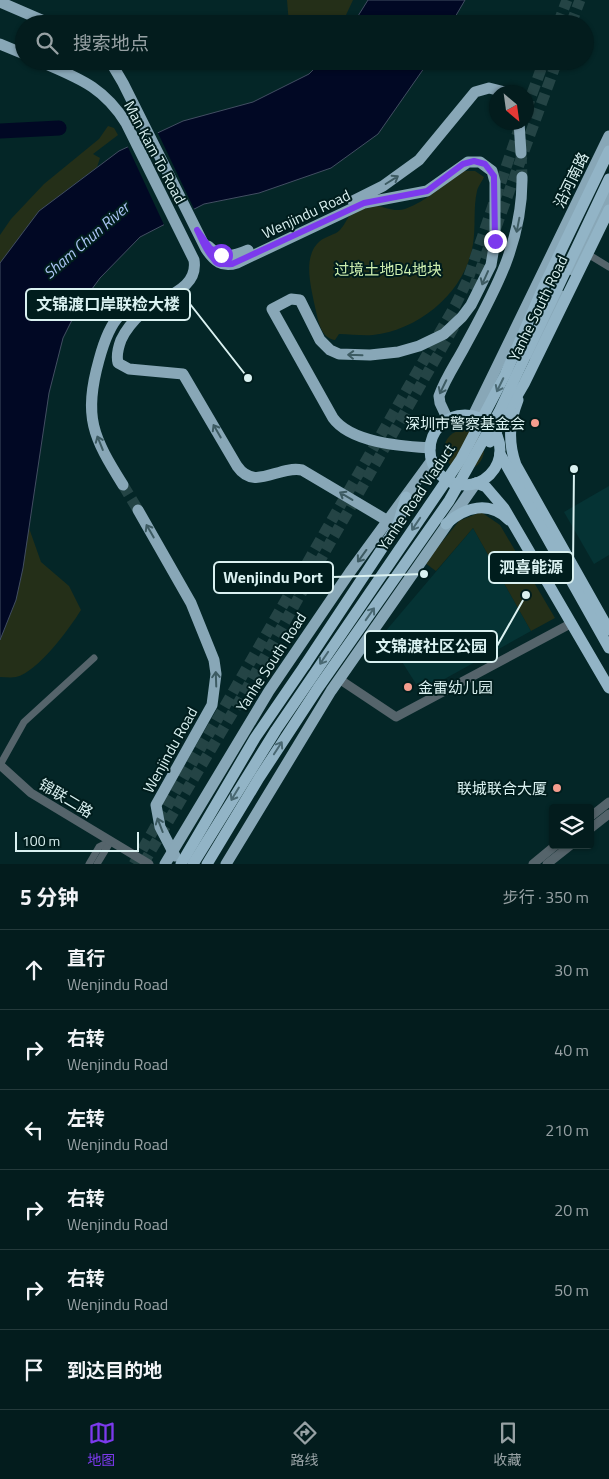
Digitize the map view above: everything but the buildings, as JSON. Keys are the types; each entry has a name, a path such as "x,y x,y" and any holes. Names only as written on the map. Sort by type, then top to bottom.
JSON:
{"highway":[{"name":"Yanhe Road Viaduct","path":"193,864 276,730 461,460 505,376 543,288 609,151"},
{"name":"Yanhe Road Viaduct","path":"207,864 293,725 449,501 499,412 609,179"},
{"path":"449,501 502,424 524,384 609,210"},
{"path":"524,384 511,421 510,444 513,455 522,477 609,630"},
{"path":"460,415 473,416 486,422 495,432 499,443 500,454 498,462 489,475 476,483 460,484 452,482 439,473 432,460 430,448 437,429 448,420 460,415"},
{"path":"500,454 609,648"},
{"path":"476,483 490,491 514,524 609,688"},
{"path":"181,864 256,738 390,538 398,524 406,497"},
{"path":"446,524 464,511 484,508 505,516 514,524"}],"main road":[{"path":"0,2 30,15"},
{"path":"0,44 15,50"},
{"name":"Man Kam To Road","path":"58,70 103,93 115,105 126,123 183,238"},
{"name":"Man Kam To Road","path":"115,70 197,230"},
{"name":"Wenjindu Road","path":"197,230 217,253 229,256 240,254 383,186 419,160 475,92 489,88"},
{"path":"520,130 521,153"},
{"name":"沿河南路","path":"560,238 609,136"},
{"name":"Wenjindu Road","path":"197,230 214,260 221,264 232,264 364,203 427,191 468,162 480,162 490,168 495,182 495,241 491,265 471,305 458,322 444,334 420,346 398,352 370,355 339,354 330,350 320,340 300,300 291,299 272,309 333,418 341,428 379,441 430,448"},
{"path":"448,420 440,403 439,396 508,262 520,218 522,176"},
{"name":"Yanhe South Road","path":"495,432 609,198"},
{"path":"124,485 105,455 92,420 90,402 93,382 102,351 119,316 170,289 184,278 189,261 183,238"},
{"path":"183,238 194,260 193,276 185,286 149,307 132,323 118,348 118,363 129,369 184,374 237,466 247,475 263,478 286,469 302,470 388,521"},
{"name":"Yanhe South Road","path":"473,416 560,238"},
{"name":"Yanhe South Road","path":"165,864 269,691 432,460"},
{"path":"226,864 339,680 476,483"},
{"name":"Wenjindu Road","path":"138,510 192,603 210,649 216,674 215,696 210,710 156,805 157,820 172,851 187,864"}],"street":[{"path":"560,238 609,267"},
{"path":"339,680 396,717 572,623"},
{"path":"0,765 24,722 94,658"},
{"name":"锦联二路","path":"0,765 25,789 149,864"},
{"path":"594,814 609,802"},
{"path":"594,826 609,814"},
{"path":"89,864 99,847 111,841"},
{"path":"97,864 111,841"},
{"path":"533,864 551,849"},
{"path":"548,864 566,849"}],"shaded area":[{"path":"609,486 609,555 594,564 564,512"},
{"path":"473,528 531,631 421,692 384,633"}],"green space":[{"path":"287,0 353,0 346,15 288,15"},
{"path":"108,126 114,128 118,135 93,154 100,158 97,167 39,211 0,264 0,235 11,219 44,184 99,139"},
{"name":"过境土地B4地块","path":"462,171 475,171 484,177 476,197 474,238 469,261 451,292 423,316 391,332 373,335 339,334 335,340 326,336 319,322 310,281 309,263 314,247 322,239 340,230 356,209 367,205 396,210 405,209 428,197"},
{"path":"460,430 468,430 475,433 481,439 484,450 481,461 475,467 468,470 460,470 453,467 447,461 444,454 444,446 447,439 453,433"},
{"path":"481,512 500,525 555,618 531,631 473,528 436,571 425,563 459,521"},
{"path":"29,528 41,562 69,586 81,610 52,649 34,667 16,677 0,677 0,640 16,600"}],"water":[{"path":"368,0 465,0 456,15 359,15"},
{"name":"Sham Chun River","path":"313,70 423,70 378,134 331,168 259,193 204,204 140,237 100,278 78,308 63,338 49,393 23,568 16,600 0,640 0,263 39,211 119,151 183,121 253,102 309,74"}],"pier":[{"path":"157,131 195,211 165,227 127,145"}],"waterway":[{"path":"0,131 59,128"}],"tunnel":[{"path":"561,15 567,0"},
{"path":"574,15 580,0"},
{"path":"534,88 541,70"},
{"path":"473,290 554,70"},
{"path":"134,864 455,306 468,279 519,130"},
{"path":"521,153 522,177"},
{"path":"143,864 236,707 455,325"},
{"path":"123,485 138,510"}],"place":[{"name":"文锦渡口岸联检大楼","path":"248,378"},
{"name":"深圳市警察基金会","path":"535,423"},
{"name":"泗喜能源","path":"574,469"},
{"name":"Wenjindu Port","path":"424,574"},
{"name":"文锦渡社区公园","path":"526,595"},
{"name":"金雷幼儿园","path":"408,687"},
{"name":"联城联合大厦","path":"557,788"}],"route":[{"path":"221,255 210,248 197,230 206,249 214,260 226,265 237,263 364,203 418,195 442,182 463,164 474,161 485,164 490,168 494,176 495,241"}]}
